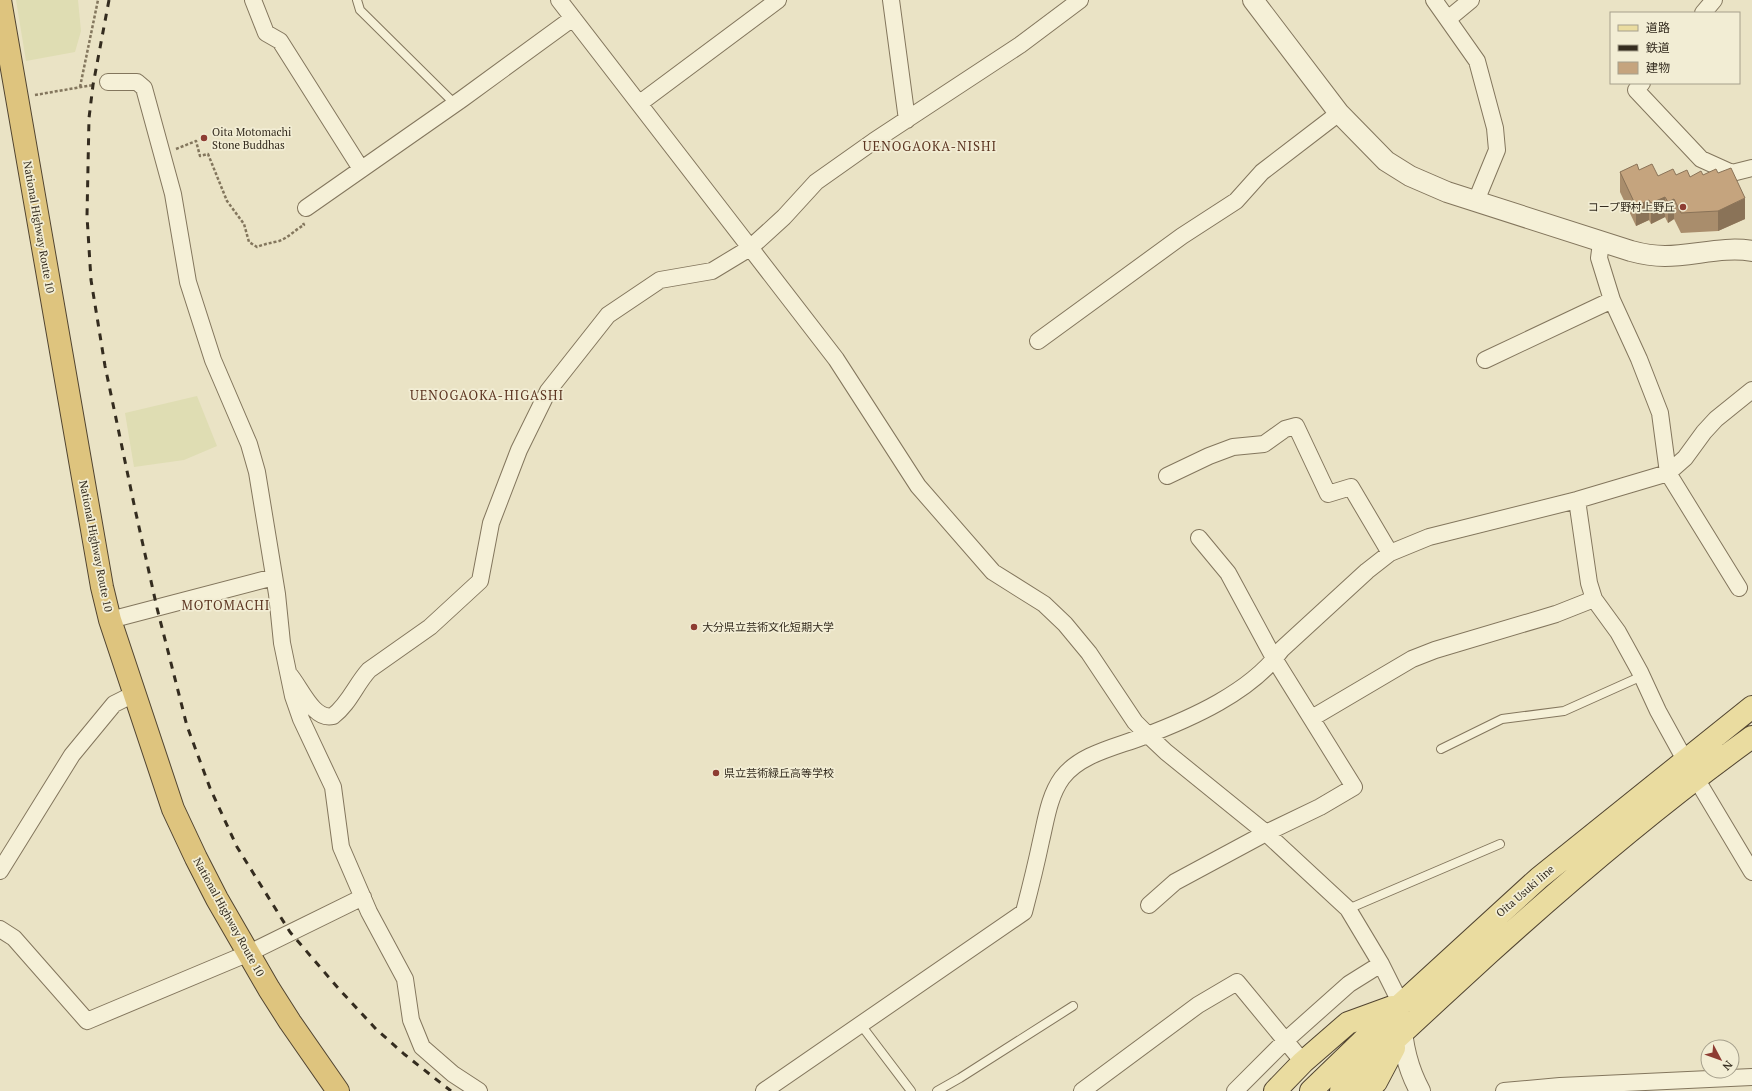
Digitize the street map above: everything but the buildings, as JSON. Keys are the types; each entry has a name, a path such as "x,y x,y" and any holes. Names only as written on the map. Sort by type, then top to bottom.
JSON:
{"highway":[{"name":"National Highway Route 10","path":"0,0 100,580 110,620 173,809 217,899 290,1022 338,1091"}],"main road":[{"name":"Oita Usuki line","path":"1341,1091 1402,1032 1691,769 1752,707"},
{"name":"Oita Usuki line","path":"1311,1091 1401,1004 1539,878 1691,769 1752,737"},
{"path":"1275,1091 1303,1062 1348,1023 1401,1004"},
{"path":"1367,1091 1376,1082 1402,1032"}],"street":[{"path":"253,0 266,33 280,41 361,169"},
{"path":"559,0 640,103 836,359 918,486 993,572 1044,604 1065,624 1089,653 1135,722 1148,735 1166,752 1266,833 1348,909 1381,964 1401,1004 1402,1032 1412,1076 1420,1091"},
{"path":"640,103 778,0"},
{"path":"891,0 907,120"},
{"path":"288,674 295,681 309,704 319,713 330,717 340,711 369,670 430,627 480,581 491,523 519,450 548,391 608,315 660,280 712,271 750,248 784,217 816,182 874,141 1020,45 1080,0"},
{"path":"1252,0 1339,113 1374,151 1392,165 1432,186 1601,242 1651,256 1734,250 1752,251"},
{"path":"1434,0 1477,61 1495,128 1497,150 1476,201"},
{"path":"1448,19 1472,0"},
{"path":"1704,12 1714,0"},
{"path":"306,208 455,104 573,18"},
{"path":"108,82 137,82 144,88 178,213 188,282 213,360 254,460 261,493 288,674 296,708 333,787 341,846 369,912 405,979 411,1020 422,1047 453,1074 479,1091"},
{"path":"1641,84 1636,90 1701,159 1732,173 1752,168"},
{"path":"1038,341 1182,236 1236,201 1262,172 1339,113"},
{"path":"1601,242 1599,258 1612,300 1657,402 1660,413 1668,473 1739,588"},
{"path":"1485,360 1612,300"},
{"path":"764,1091 1024,912 1052,795 1063,777 1086,758 1148,735 1218,703 1258,675 1275,660 1288,644 1366,571 1390,553 1429,537 1577,500 1668,473 1685,458 1704,432 1716,419 1752,390"},
{"path":"1167,476 1209,456 1233,447 1264,444 1285,429 1296,426 1328,494 1351,488 1390,553"},
{"path":"1577,500 1589,583 1594,599 1618,632 1642,676 1658,711 1714,811 1752,872"},
{"path":"1149,905 1175,882 1266,833 1320,807 1354,787 1275,660 1228,573 1199,538"},
{"path":"110,620 274,577"},
{"path":"1312,718 1412,660 1435,650 1556,614 1594,599"},
{"path":"0,871 72,755 114,704 134,694"},
{"path":"0,929 14,938 87,1021 249,953 363,897"},
{"path":"1234,1091 1285,1041 1349,984 1381,964"},
{"path":"1082,1091 1198,1005 1237,982 1303,1062"},
{"path":"1504,1091 1560,1086 1752,1077"}],"lane":[{"path":"357,0 360,10 455,104"},
{"path":"1441,749 1502,719 1564,711 1642,676"},
{"path":"1348,909 1500,844"},
{"path":"936,1091 960,1078 1073,1006"},
{"path":"861,1025 912,1091"}],"path":[{"path":"80,87 98,0"},
{"path":"17,98 108,82"},
{"path":"162,154 196,140 200,156 208,154 227,201 244,224 249,242 257,247 266,243 281,240 296,228 304,225 299,218 306,208"}],"shaded area":[{"path":"16,0 78,0 81,31 75,52 26,61"},
{"path":"197,396 217,446 184,460 134,467 125,413"}],"railway":[{"path":"109,0 93,85 89,118 87,216 91,280 105,366 135,509 157,608 187,726 210,788 237,847 290,932 338,988 376,1029 404,1054 451,1091"}],"place":[{"name":"Oita Motomachi Stone Buddhas","path":"204,138"},
{"name":"コープ野村上野丘","path":"1683,207"},
{"name":"大分県立芸術文化短期大学","path":"694,627"},
{"name":"県立芸術緑丘高等学校","path":"716,773"}],"district":[{"name":"UENOGAOKA-NISHI","path":"930,146"},
{"name":"UENOGAOKA-HIGASHI","path":"487,395"},
{"name":"MOTOMACHI","path":"226,605"}]}
